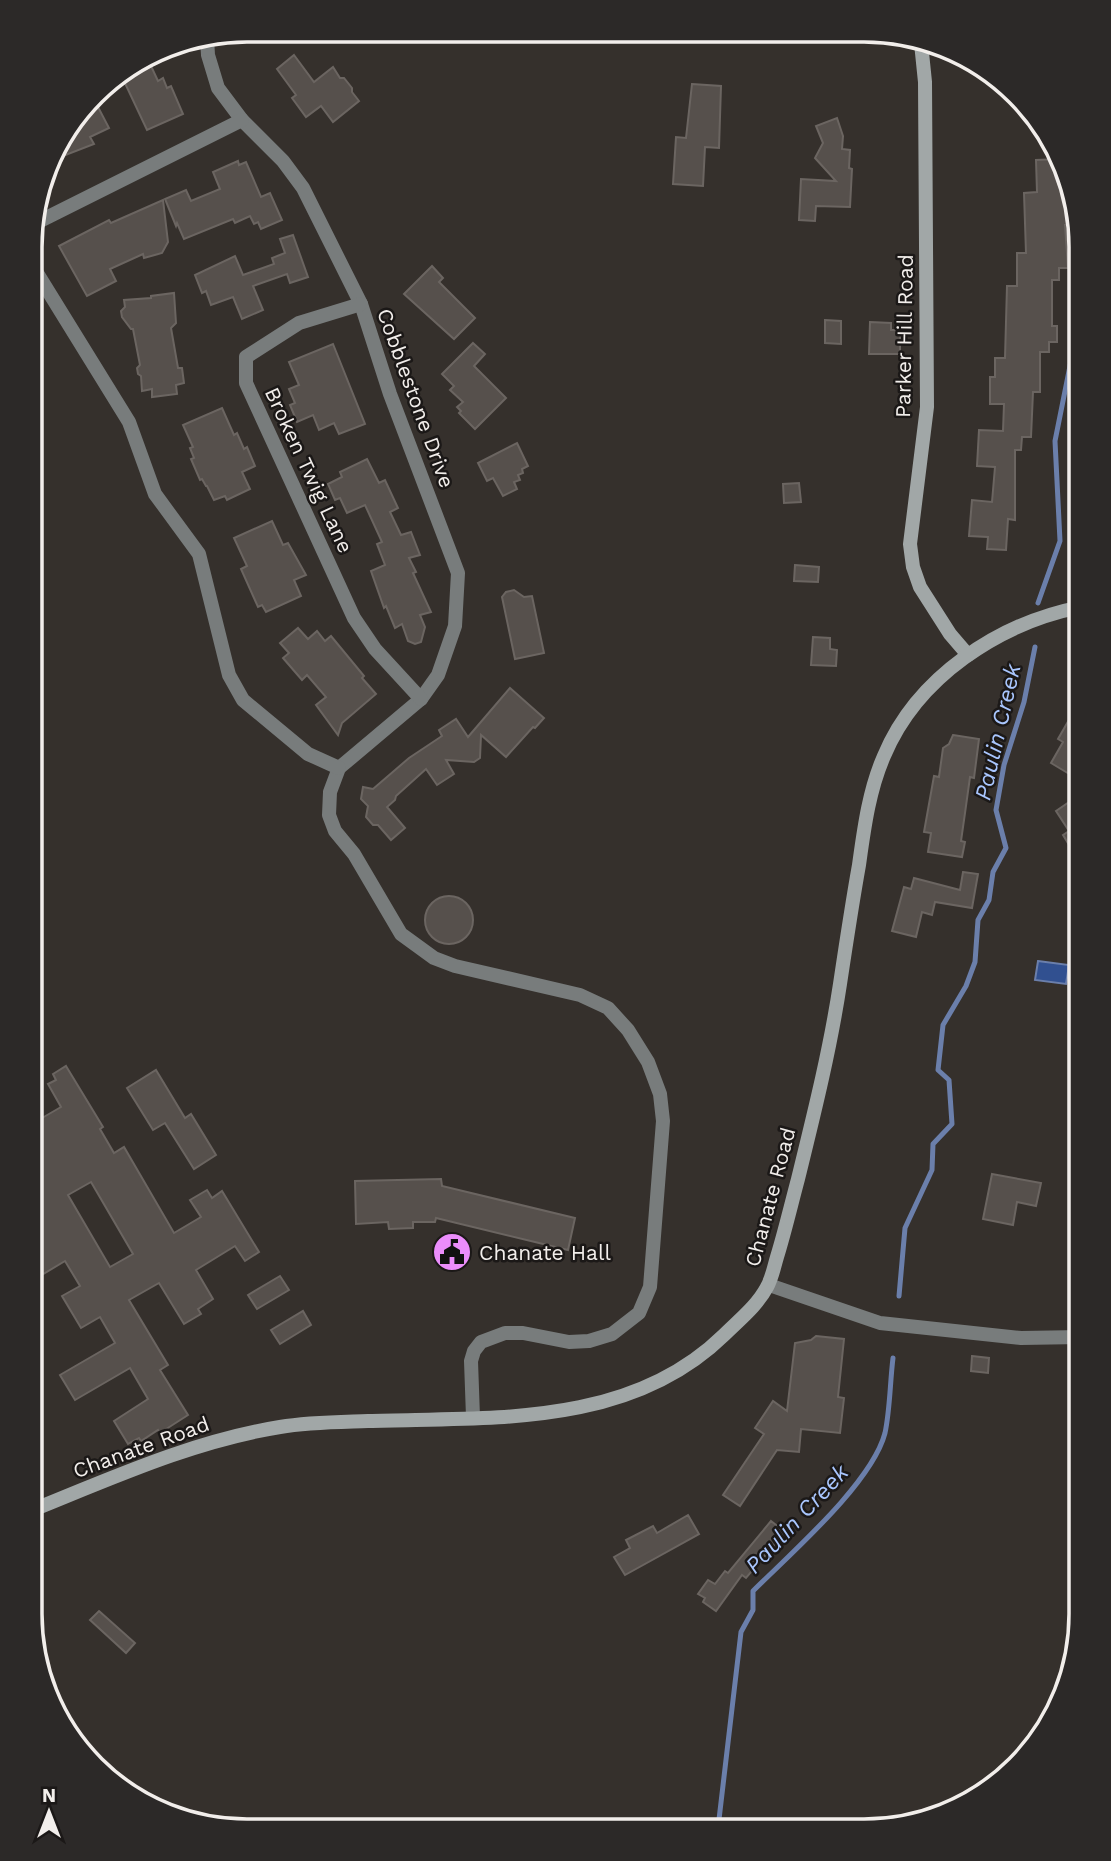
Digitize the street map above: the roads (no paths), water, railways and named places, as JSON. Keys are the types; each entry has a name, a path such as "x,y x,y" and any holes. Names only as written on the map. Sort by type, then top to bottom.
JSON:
{"street":[{"name":"Cobblestone Drive","path":"208,46 218,88 242,120 283,161 303,188 361,304 390,394 458,573 455,626 438,676 421,699 339,768"},
{"name":"Parker Hill Road","path":"921,50 925,82 928,407 924,420 910,544 913,567 920,587 950,634 968,655"},
{"path":"44,219 242,120"},
{"path":"42,281 129,422 155,494 199,554 229,675 243,700 308,754 339,768 330,792 329,816 335,831 354,854 401,934 434,958 580,995 607,1008 628,1030 649,1062 660,1094 663,1121 650,1287 639,1313 602,1339 569,1342 523,1333 505,1333 481,1342 471,1361 473,1418"},
{"name":"Broken Twig Lane","path":"361,304 299,323 246,357 246,383 354,618 375,649 421,699"},
{"name":"Chanate Road","path":"42,1506 183,1450 248,1433 323,1422 535,1415 604,1403 642,1390 709,1349 756,1303 769,1285 784,1235 830,1048 864,830 883,758 908,714 934,685 968,655 999,635 1069,610"},
{"path":"769,1285 880,1323 1021,1338 1069,1337"}],"water":[{"path":"1038,961 1069,965 1066,984 1035,980"}],"waterway":[{"name":"Paulin Creek","path":"1038,603 1060,541 1055,441 1069,371"},
{"name":"Paulin Creek","path":"899,1296 905,1228 932,1170 933,1144 952,1124 949,1080 938,1070 943,1025 966,986 975,962 978,920 989,900 993,872 1006,848 996,810 1004,765 1024,702 1035,647"},
{"name":"Paulin Creek","path":"719,1819 741,1632 753,1610 753,1591 828,1517 864,1474 877,1453 887,1424 893,1358"}],"place":[{"name":"Chanate Hall","path":"452,1252"}]}
